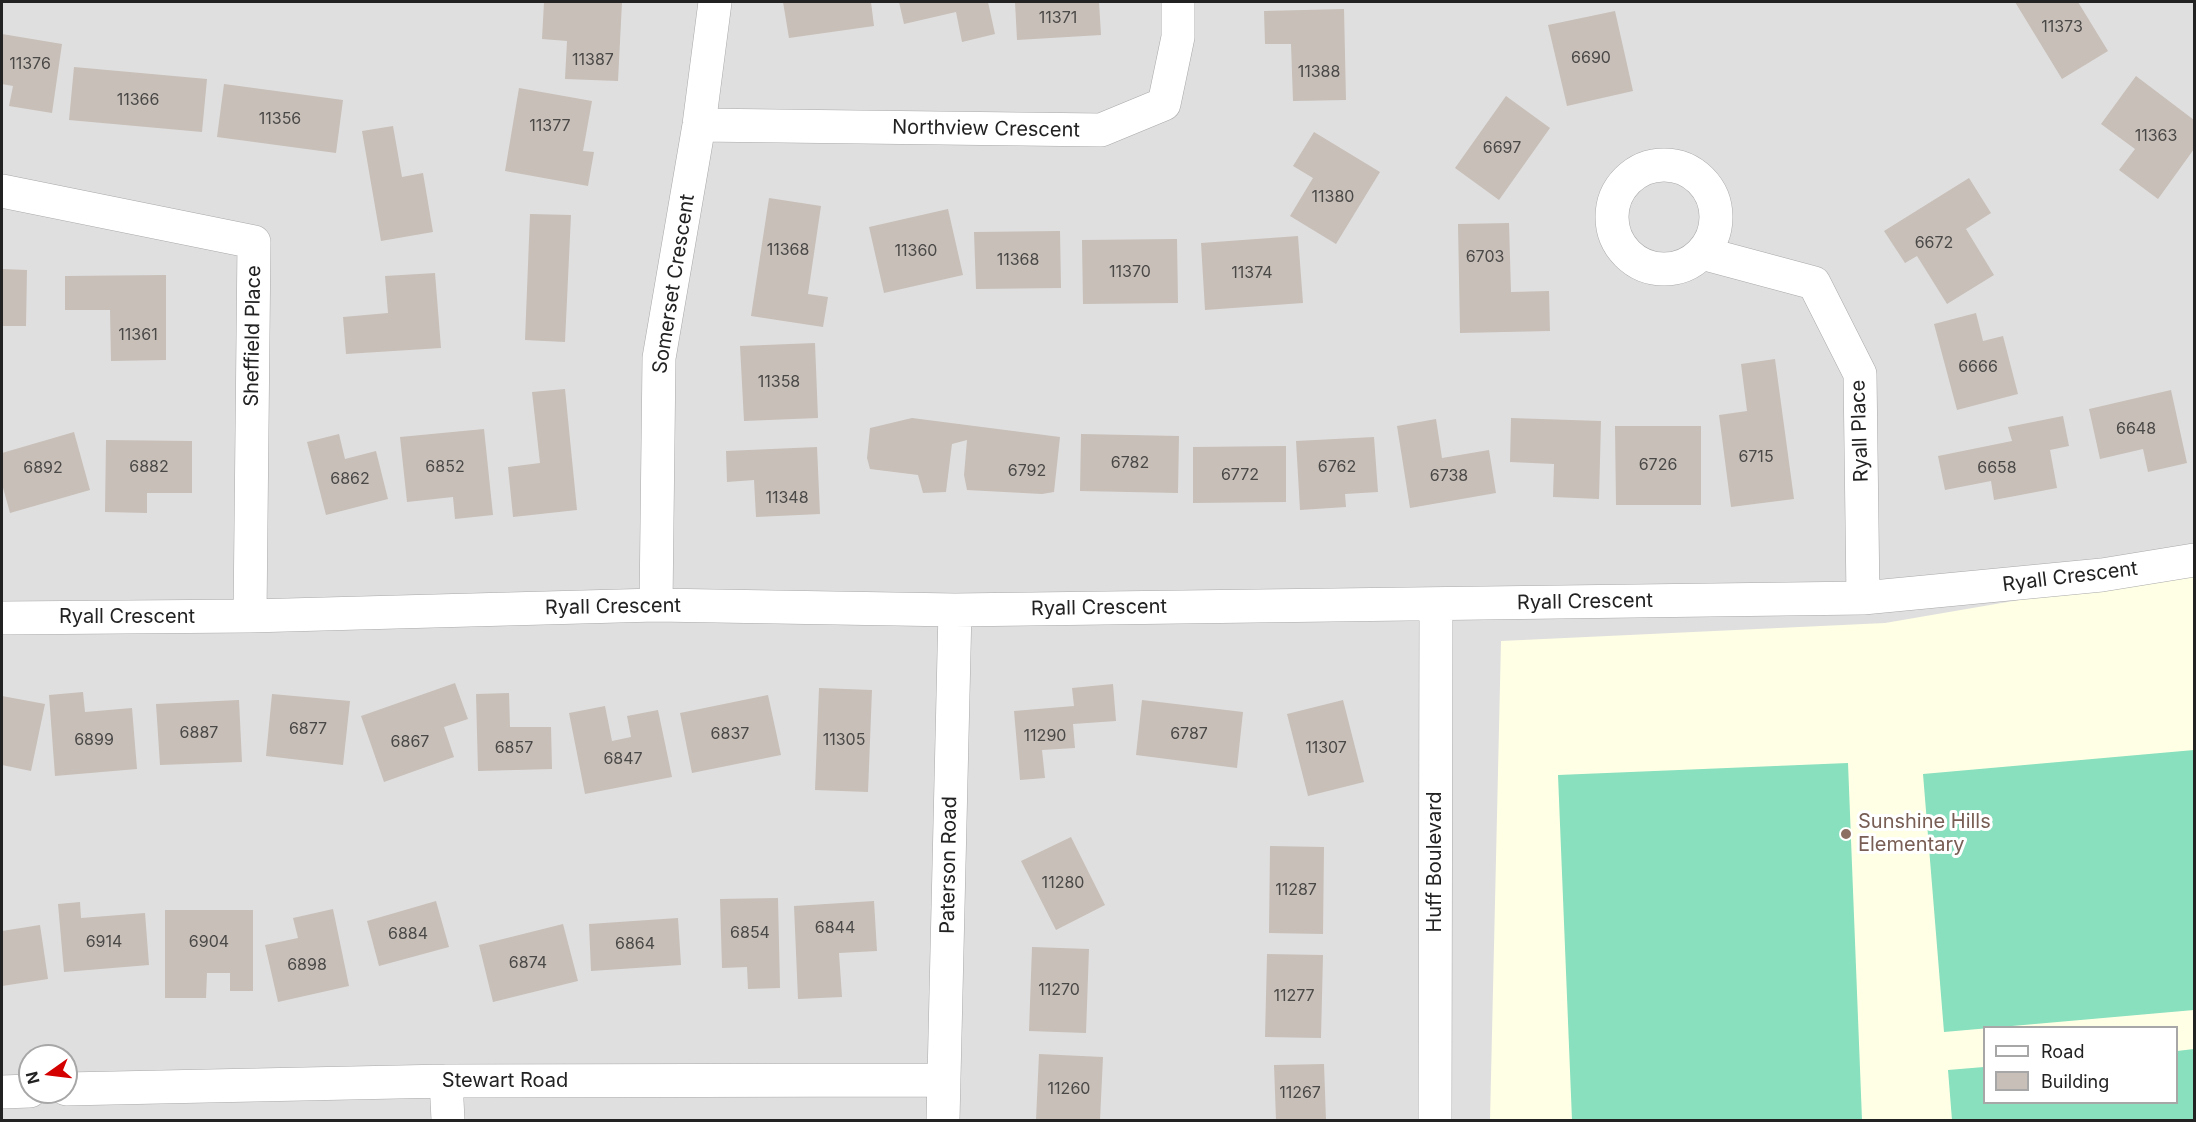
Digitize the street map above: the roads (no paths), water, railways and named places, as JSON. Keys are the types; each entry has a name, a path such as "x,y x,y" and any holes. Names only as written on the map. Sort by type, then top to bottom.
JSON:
{"street":[{"name":"Somerset Crescent","path":"656,605 659,358 699,125 715,2"},
{"name":"Northview Crescent","path":"699,125 1101,130 1164,104 1178,37 1178,2"},
{"name":"Sheffield Place","path":"2,191 254,242 250,616"},
{"name":"Ryall Place","path":"1702,253 1814,283 1860,374 1863,598"},
{"name":"Ryall Crescent","path":"2,618 250,616 656,605 955,610 1863,598 2102,575 2194,560"},
{"name":"Huff Boulevard","path":"1435,1120 1436,604"},
{"name":"Paterson Road","path":"943,1120 955,610"},
{"name":"Stewart Road","path":"78,1089 446,1081 944,1080"},
{"path":"446,1081 448,1120"},
{"path":"2,1092 18,1091"}],"place":[{"name":"Sunshine Hills Elementary","path":"1846,834"}]}
